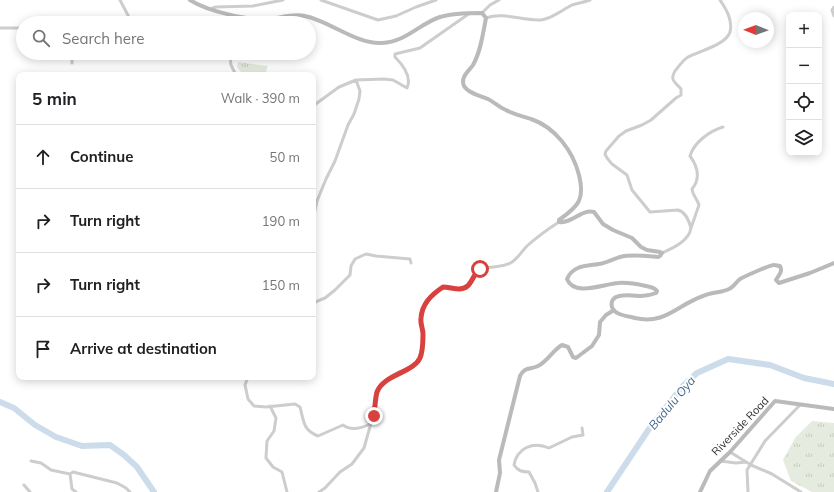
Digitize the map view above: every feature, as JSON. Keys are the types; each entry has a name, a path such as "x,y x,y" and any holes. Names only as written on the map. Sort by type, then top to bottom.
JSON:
{"street":[{"path":"120,0 128,16"},
{"path":"190,0 209,9 240,16"},
{"path":"209,9 216,7 253,6 283,0"},
{"path":"321,0 378,20 384,20 396,16 436,0"},
{"path":"316,21 361,39 373,43 382,43 408,36 425,24 441,17 482,13 490,5 499,0"},
{"path":"486,18 492,16 509,16 539,20 573,5 590,0"},
{"path":"691,228 688,219 682,211 650,212 632,190 626,176 607,158 606,150 619,136 626,131 651,120 681,95 681,88 673,79 673,74 687,58 725,39 730,32 730,19 727,10 720,0"},
{"path":"834,7 832,10 834,16"},
{"path":"316,104 339,87 356,80 393,80 407,88 409,84 408,76 401,63 395,57 395,54 420,48 470,13"},
{"path":"319,492 325,488 340,472 352,464 364,448 370,424 374,416 377,391 383,384 394,376 416,364 420,358 423,334 421,318 426,301 443,287 459,290 465,289 470,284 475,273 480,269 501,266 512,262 527,246 573,210 582,193 578,170 568,149 561,140 533,119 504,110 493,102 469,91 464,85 463,78 476,57 483,34 486,18 482,13"},
{"path":"290,16 305,16"},
{"path":"0,28 16,28"},
{"path":"230,60 234,72"},
{"path":"316,206 359,99 360,91 356,80"},
{"path":"723,127 708,134 691,152 690,156 697,165 698,175 696,185 692,189 693,196 699,205 688,235 677,246 662,253 658,257 632,255 601,264 580,267 573,270 569,275 567,279 569,283 573,287 578,288 594,288 618,283 639,284 654,288 657,291 651,295 624,295 616,297 612,302 612,306 614,310 620,314 639,319 655,320 673,312 698,297 731,289 741,278 774,265 780,266 781,269 781,272 776,280 779,283 810,273 834,262"},
{"path":"559,222 564,223 585,212 594,212 603,224 632,238 641,247 647,250 662,253"},
{"path":"316,302 325,298 335,290 350,275 355,259 366,254 410,259 411,263"},
{"path":"496,492 500,473 499,460 522,372 528,368 537,367 562,346 568,347 573,357 576,358 592,346 600,335 600,322 606,315 614,310"},
{"path":"247,380 245,385 248,399 254,406 295,404 300,407 305,426 310,433 318,436 343,425 348,428 364,427 370,424"},
{"name":"Riverside Road","path":"700,492 710,471 730,452 775,401 834,409"},
{"path":"748,492 747,470 765,441 800,405"},
{"path":"270,406 276,418 274,431 266,441 266,458 273,466 282,472 287,492"},
{"path":"538,492 535,482 529,472 517,470 514,465 515,459 520,451 532,445 543,445 549,448 572,437 583,435 582,428"},
{"path":"730,452 751,465 772,474 801,492"},
{"path":"31,461 41,462 51,470 70,474 74,472 117,483 130,492"},
{"path":"719,461 736,463 746,462"},
{"path":"70,474 72,489 76,492"},
{"path":"24,486 30,492"}],"green space":[{"path":"238,62 267,66 266,72 241,72 237,67"},
{"path":"812,421 834,423 834,492 812,492 791,481 783,460 795,438"}],"waterway":[{"name":"Badulu Oya","path":"607,492 649,429 682,387 697,373 728,359 770,365 804,378 834,384"},
{"name":"Badulu Oya","path":"0,402 14,408 35,425 56,437 82,446 110,445 137,467 154,492"}],"route":[{"path":"374,416 377,391 383,384 399,372 416,364 420,358 423,334 421,318 426,301 443,287 459,290 465,289 470,284 475,273 480,269"}]}
